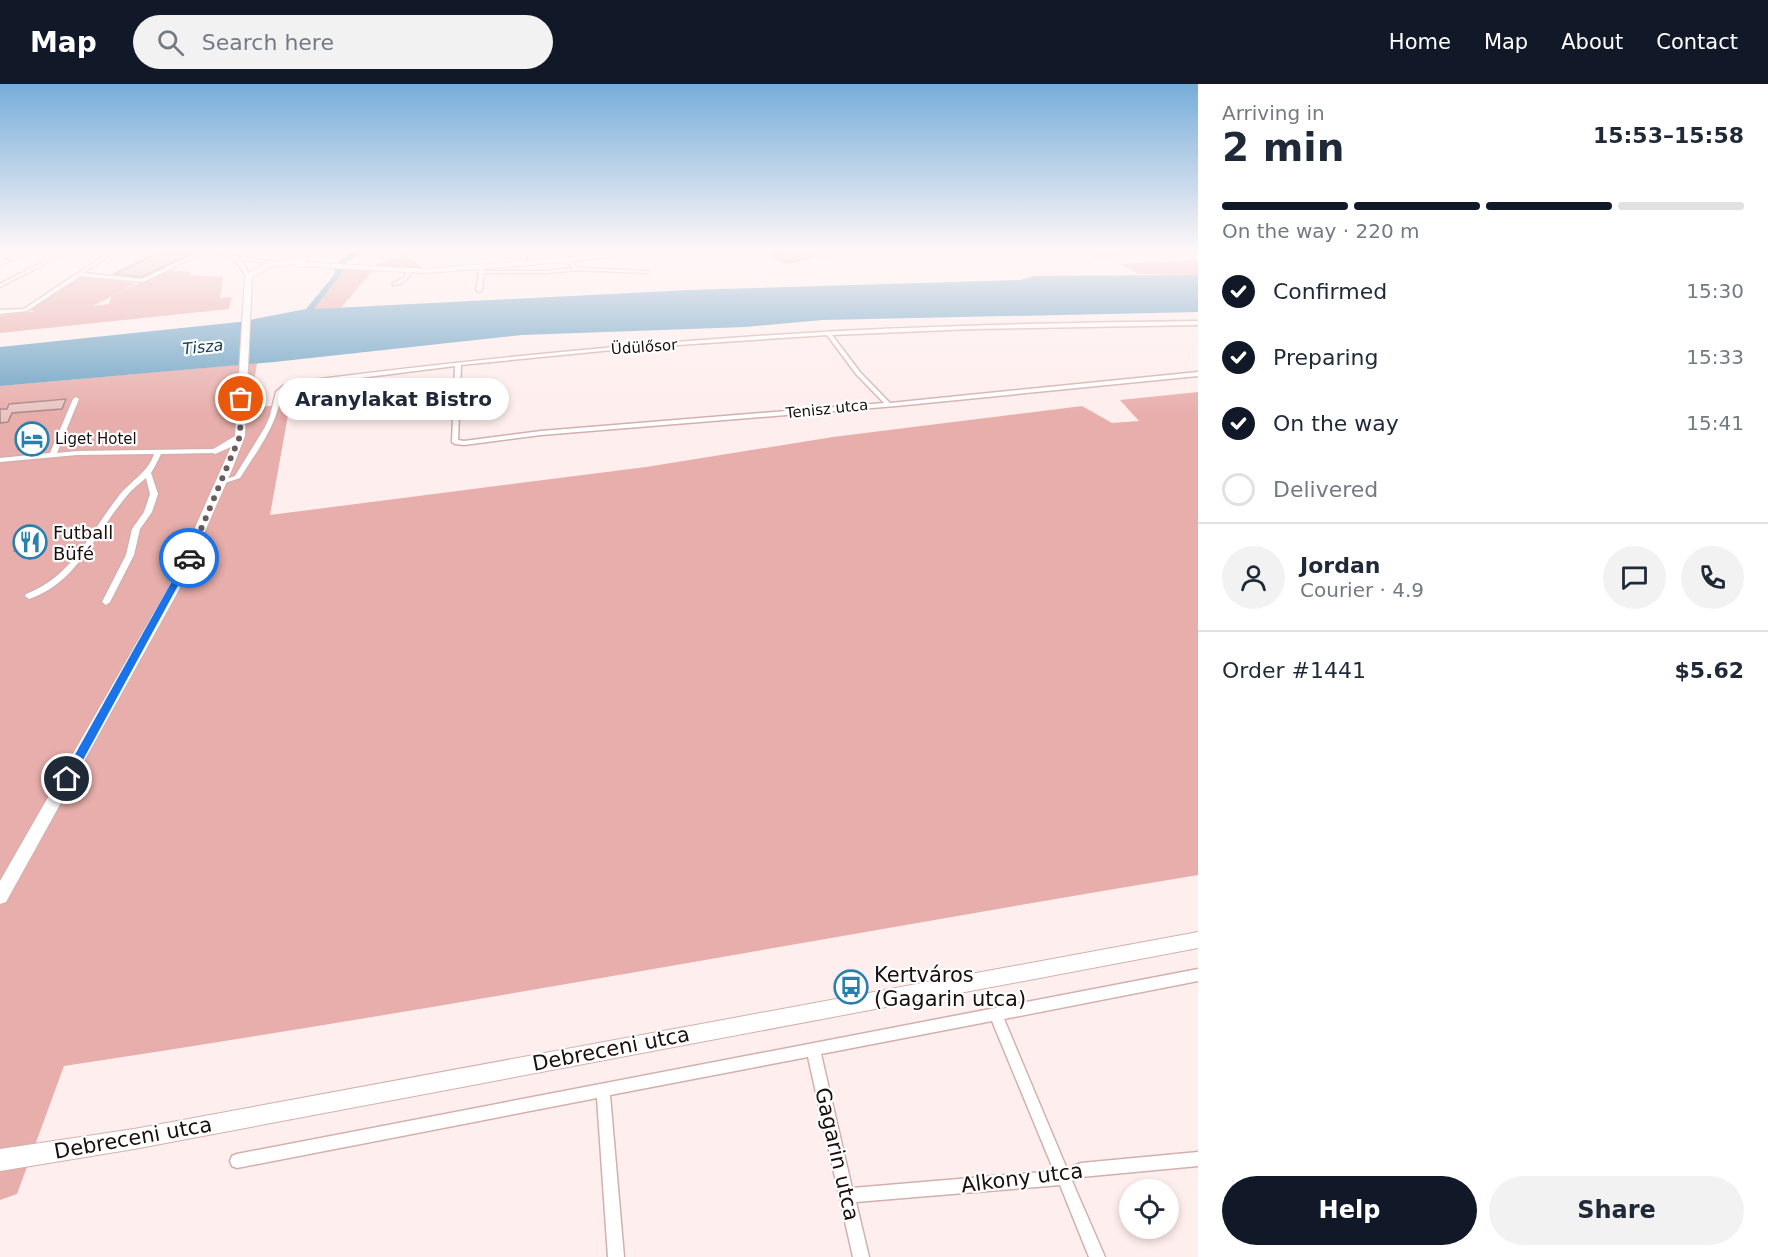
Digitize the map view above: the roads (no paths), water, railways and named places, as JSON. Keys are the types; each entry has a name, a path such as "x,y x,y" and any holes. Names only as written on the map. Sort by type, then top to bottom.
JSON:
{"main road":[{"path":"0,897 179,579 222,482 239,439 246,306"},
{"path":"215,451 239,439"},
{"path":"215,451 234,449"},
{"path":"215,451 226,453 229,463"},
{"name":"Debreceni utca","path":"23,1156 134,1139 1198,940"},
{"path":"0,1154 23,1156"},
{"path":"0,1160 23,1156"}],"street":[{"path":"0,312 25,310 31,306"},
{"name":"Üdülősor","path":"222,482 238,477 251,453 267,432 275,415 278,393 285,387 459,364 586,351 915,328 1198,323"},
{"path":"829,334 858,372 887,403"},
{"name":"Tenisz utca","path":"459,364 455,442 896,404 1198,374"},
{"path":"52,454 76,399"},
{"path":"0,460 52,454 215,451"},
{"path":"29,596 48,588 62,575 101,529 121,498 148,474 158,452"},
{"path":"106,602 130,555 136,529 148,512 154,494 148,474"},
{"name":"Debreceni utca","path":"237,1161 1198,975"},
{"path":"996,1015 1097,1257"},
{"name":"Gagarin utca","path":"813,1050 861,1257"},
{"path":"603,1090 616,1257"},
{"name":"Alkony utca","path":"846,1196 1064,1177 1081,1170 1198,1159"}],"water":[{"name":"Tisza","path":"309,306 317,306 314,309 378,306 1198,306 1198,312 823,320 745,327 522,335 274,362 0,386 0,347 239,322 306,309"}],"place":[{"name":"Aranylakat Bistro","path":"241,399"},
{"name":"Liget Hotel","path":"32,439"},
{"name":"Futball Büfé","path":"30,542"},
{"name":"Kertváros (Gagarin utca)","path":"851,987"}]}
